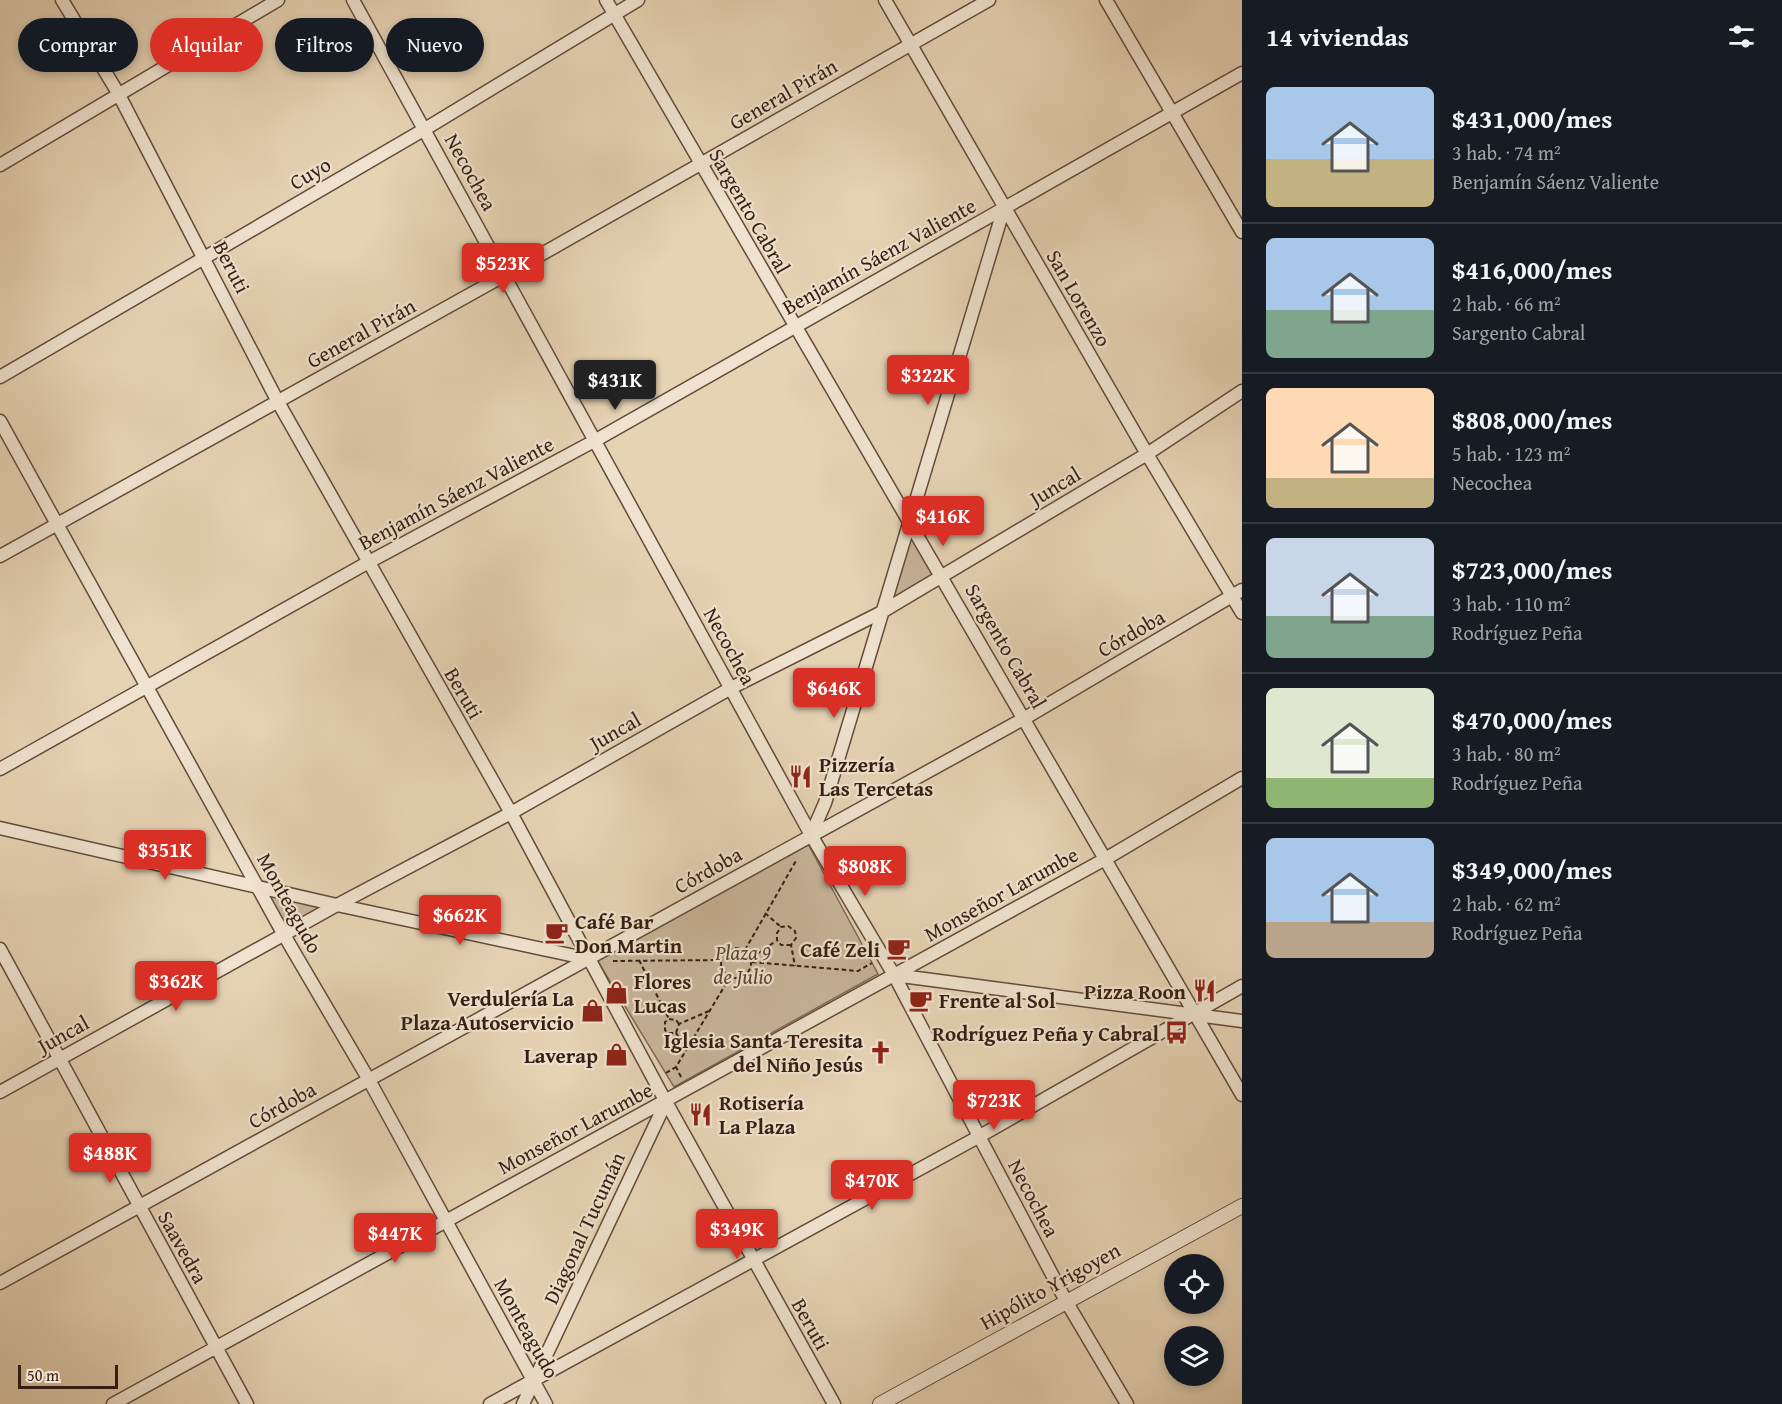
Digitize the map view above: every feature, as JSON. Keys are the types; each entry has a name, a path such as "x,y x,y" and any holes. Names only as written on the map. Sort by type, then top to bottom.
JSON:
{"street":[{"name":"Beruti","path":"62,0 118,93 278,402 367,563 511,813 666,1102 834,1404"},
{"path":"0,165 278,0"},
{"name":"Necochea","path":"352,0 596,440 811,835 894,975 1066,1301 1127,1404"},
{"name":"Sargento Cabral","path":"606,0 700,165 1107,858 1242,1095"},
{"name":"Cuyo","path":"0,377 425,129 638,0"},
{"name":"San Lorenzo","path":"885,0 1147,454 1237,593 1242,613"},
{"name":"General Pirán","path":"0,556 505,275 989,0"},
{"path":"1106,0 1242,232"},
{"name":"Benjamín Sáenz Valiente","path":"0,769 367,563 596,440 1173,114 1242,72"},
{"path":"811,835 825,803 880,613 1004,208"},
{"name":"Juncal","path":"0,1092 337,905 511,813 731,688 880,613 1147,454 1242,391"},
{"name":"Monteagudo","path":"0,421 148,685 284,935 369,1080 546,1404"},
{"name":"Córdoba","path":"0,1283 369,1080 591,963 811,835 1024,718 1237,593"},
{"name":"Monseñor Larumbe","path":"113,1404 1107,858 1242,778"},
{"path":"0,828 591,963"},
{"name":"Saavedra","path":"0,949 247,1404"},
{"path":"894,975 1242,1021"},
{"path":"490,1404 980,1136 1242,986"},
{"name":"Diagonal Tucumán","path":"523,1404 666,1102"},
{"name":"Hipólito Yrigoyen","path":"880,1404 1242,1206"}],"path":[{"path":"745,950 798,858"},
{"path":"765,913 781,927"},
{"path":"788,926 795,931 796,938 791,945 785,946 777,940 777,933 781,927 788,926"},
{"path":"751,958 777,940"},
{"path":"791,945 795,966"},
{"path":"730,948 745,950 752,963 745,975 730,977 723,970 721,960 730,948"},
{"path":"752,963 858,971 883,956"},
{"path":"591,963 639,960 721,960"},
{"path":"639,960 669,1019"},
{"path":"687,1090 676,1066 730,977"},
{"path":"686,1050 676,1033 679,1024 710,1011"},
{"path":"669,1019 676,1020 679,1024"},
{"path":"669,1019 664,1024 665,1030 668,1033 676,1033"}],"green space":[{"path":"908,521 943,576 880,613"},
{"name":"Plaza 9 de Julio","path":"808,844 878,974 674,1087 597,960"},
{"path":"258,888 337,905 284,935"}],"place":[{"name":"Pizzería Las Tercetas","path":"801,776"},
{"name":"Café Bar Don Martin","path":"557,933"},
{"name":"Café Zeli","path":"898,949"},
{"name":"Pizza Roon","path":"1204,991"},
{"name":"Flores Lucas","path":"616,993"},
{"name":"Frente al Sol","path":"921,1000"},
{"name":"Verdulería La Plaza Autoservicio","path":"592,1010"},
{"name":"Rodríguez Peña y Cabral","path":"1177,1033"},
{"name":"Iglesia Santa Teresita del Niño Jesús","path":"881,1052"},
{"name":"Laverap","path":"616,1055"},
{"name":"Rotisería La Plaza","path":"701,1114"}]}
